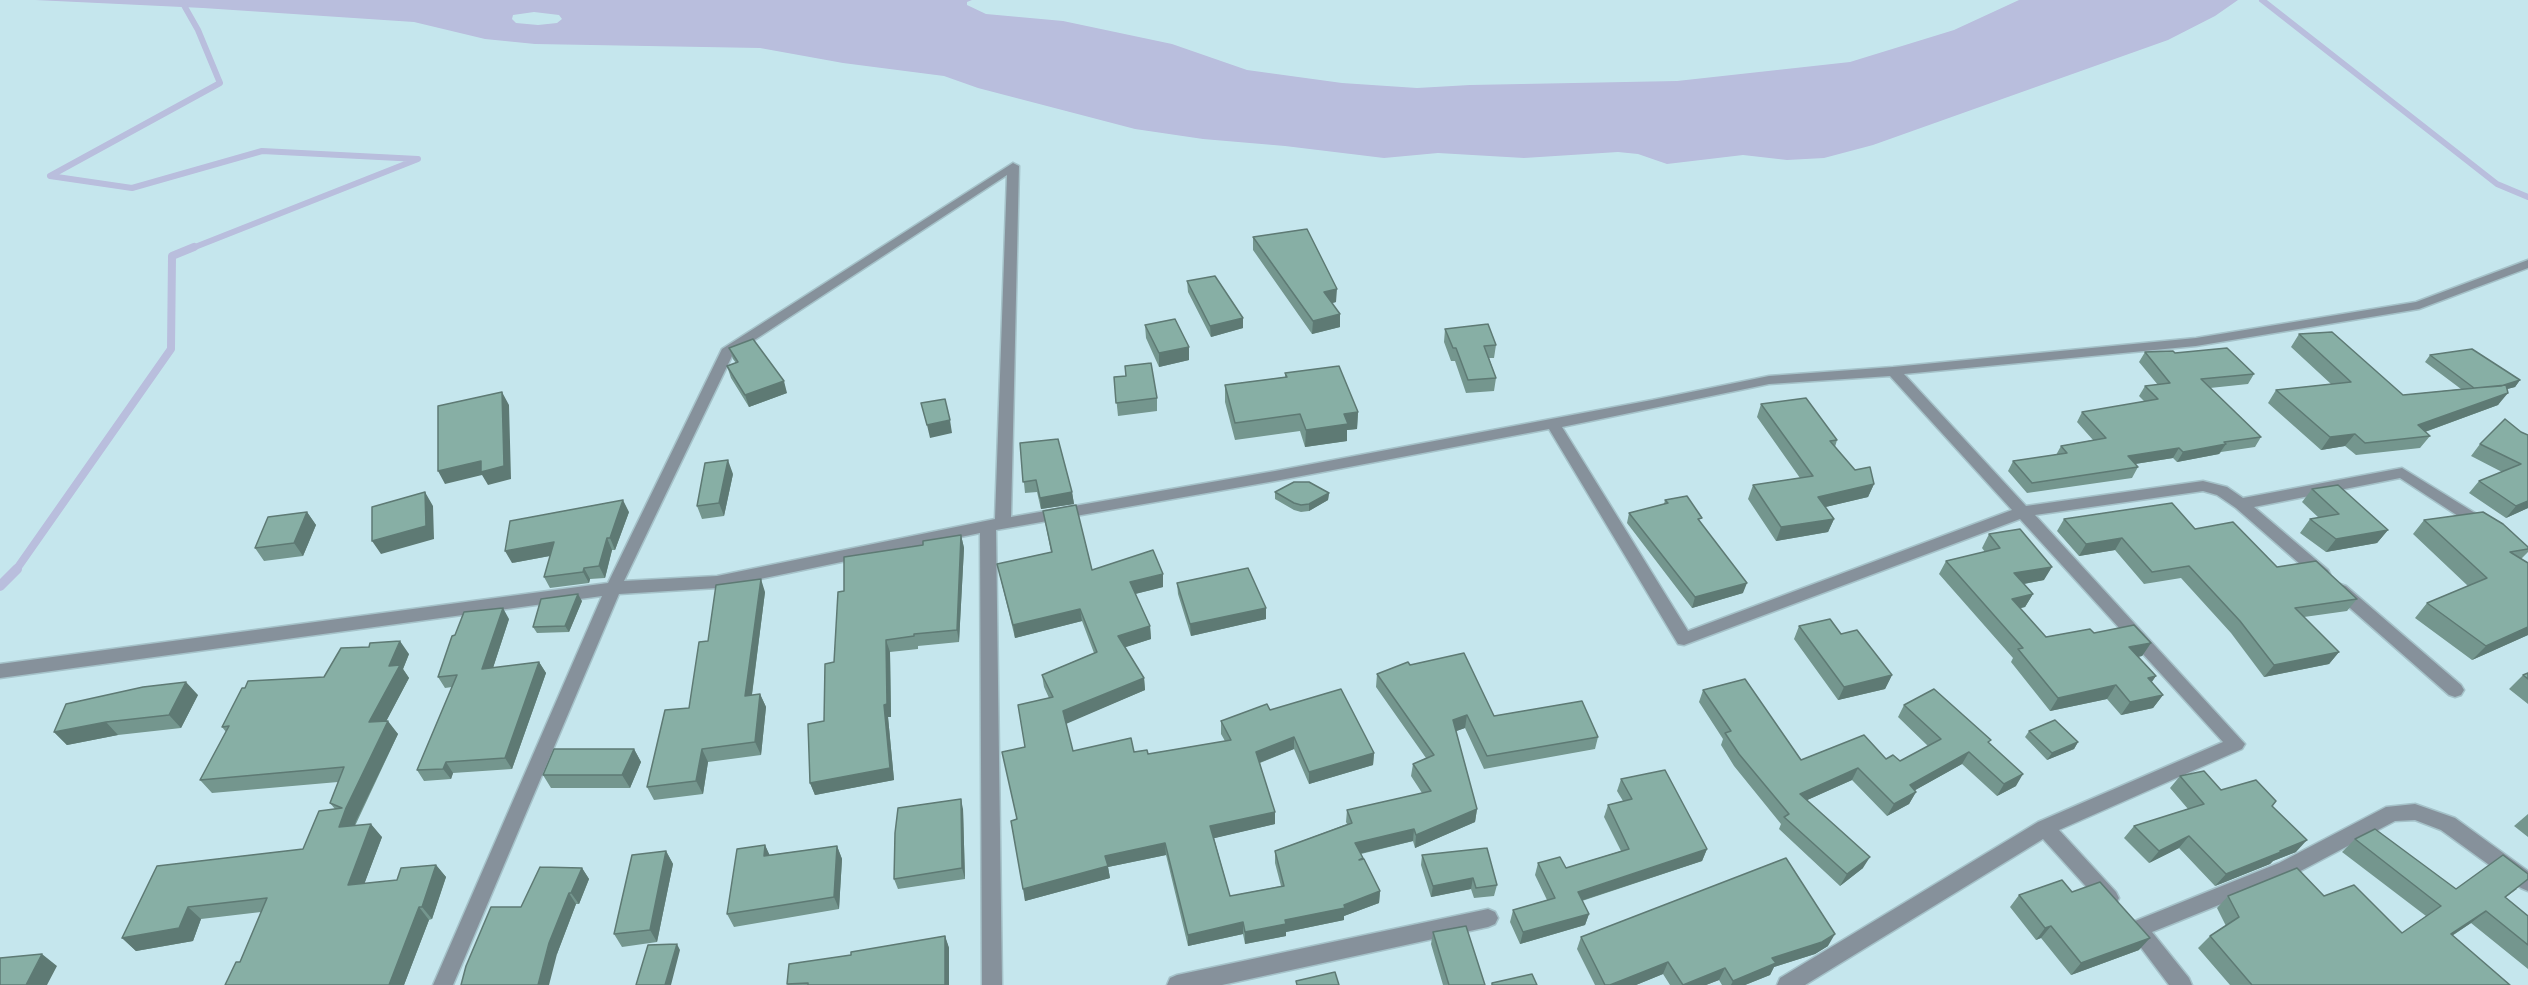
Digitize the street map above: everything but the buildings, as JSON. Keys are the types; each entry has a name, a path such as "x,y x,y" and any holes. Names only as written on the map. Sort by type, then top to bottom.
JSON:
{"street":[{"path":"443,985 613,588 727,352 1013,166 995,525 992,985"},
{"path":"0,671 613,588 717,582 995,525 1553,424 1770,380 1893,372 2196,342 2419,305 2528,264"},
{"path":"1787,985 2045,828 2236,744 1893,372"},
{"path":"1553,424 1684,639 2022,512 2203,486 2222,491 2241,504 2455,690"},
{"path":"2241,504 2402,473 2499,535"},
{"path":"2129,921 2286,869 2393,813 2415,812 2448,824 2528,882"},
{"path":"2045,828 2129,921 2182,985"},
{"path":"1177,985 1488,918"}],"water":[{"path":"35,0 972,0 967,2 967,5 986,14 1063,21 1172,44 1247,70 1342,83 1417,88 1677,81 1850,62 1954,30 2019,0 2238,0 2215,16 2168,40 1873,145 1824,158 1787,160 1743,155 1667,164 1638,154 1618,152 1524,158 1438,153 1384,158 1203,139 1135,129 978,88 944,76 843,63 760,48 535,44 485,39 414,22","holes":["534,12 559,15 562,19 557,23 538,25 516,23 512,19 513,15"]}],"waterway":[{"path":"181,0 198,30 220,83 50,176 132,188 262,151 418,159 190,249"},
{"path":"2262,0 2497,184 2528,197"},
{"path":"16,570 171,349 172,256 194,247"},
{"path":"0,586 16,570"}]}
